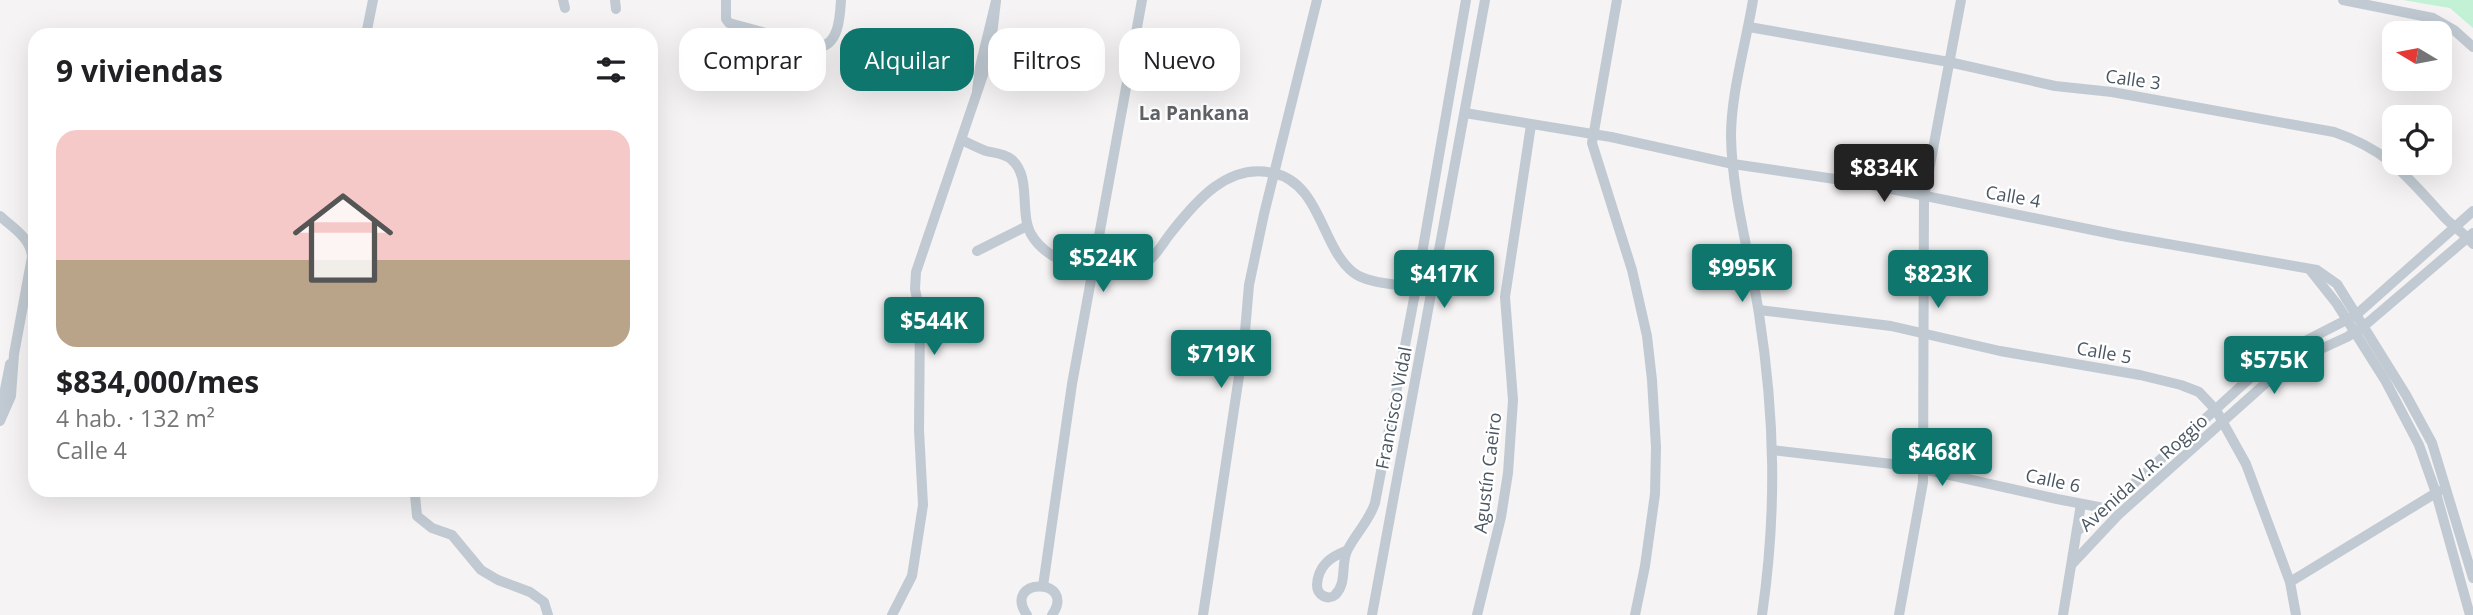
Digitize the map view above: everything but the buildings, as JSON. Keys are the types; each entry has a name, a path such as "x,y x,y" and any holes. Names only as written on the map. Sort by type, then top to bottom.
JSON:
{"street":[{"path":"367,28 373,0"},
{"path":"726,0 726,19 733,26 824,47 832,40 838,25 841,0"},
{"path":"892,615 912,576 923,505 919,430 920,315 915,289 916,272 978,91 980,67 996,0"},
{"path":"1043,586 1065,423 1142,0"},
{"path":"1203,615 1244,343 1249,285 1261,224 1317,0"},
{"path":"1346,551 1334,555 1323,567 1317,583 1321,596 1333,597 1339,590 1346,551 1371,516 1375,503 1466,0"},
{"name":"Francisco Vidal","path":"1372,615 1485,0"},
{"path":"1617,0 1593,147 1632,270 1647,336 1652,380 1656,447 1655,494 1635,615"},
{"path":"1754,0 1731,132 1733,164 1759,310 1769,386 1772,523 1762,615"},
{"path":"1899,615 1922,492 1924,197 1961,0"},
{"path":"2343,0 2433,18 2454,30 2473,47"},
{"name":"Calle 3","path":"1749,27 1949,62 2055,86 2125,94 2334,132 2362,143 2391,162 2415,182 2456,227 2471,238"},
{"name":"Calle 4","path":"1465,113 1593,134 1733,164 1862,183 2122,236 2307,267 2331,278 2352,317 2432,443 2473,579"},
{"name":"Agustín Caeiro","path":"1477,615 1507,485 1513,400 1505,297 1531,125"},
{"path":"962,140 1012,159 1020,171 1027,226 1038,243 1052,256 1093,266 1120,269 1143,264 1154,256 1180,221 1223,180 1241,173 1275,173 1285,177 1310,199 1346,265 1354,272 1368,279 1416,288"},
{"name":"Avenida V.R. Roggio","path":"2077,531 2107,508 2272,358 2352,317 2473,211"},
{"path":"0,216 28,244"},
{"path":"977,251 1027,226"},
{"name":"Avenida V.R. Roggio","path":"2072,564 2118,515 2286,365 2360,329 2471,238"},
{"path":"0,421 11,396 14,354 28,269"},
{"name":"Calle 5","path":"1759,310 1858,321 1923,333 2011,353 2102,368 2181,385 2199,392 2223,421 2254,482 2290,582 2296,615"},
{"name":"Calle 4","path":"2360,329 2419,445 2436,493 2470,615"},
{"path":"0,415 6,376 14,354"},
{"name":"Calle 6","path":"1772,450 1874,460 1923,468 2107,508 2118,515"},
{"path":"2290,582 2447,488"},
{"path":"415,497 417,516 432,528 452,535 481,570 498,580 530,592 544,602 548,615"},
{"name":"Avenida V.R. Roggio","path":"2063,615 2081,504"},
{"path":"1027,615 1023,608 1024,596 1032,587 1043,586 1049,587 1056,596 1057,606 1052,615"}],"green space":[{"path":"2403,0 2473,0 2473,28 2450,8"}],"district":[{"name":"La Pankana","path":"1194,113"}]}
